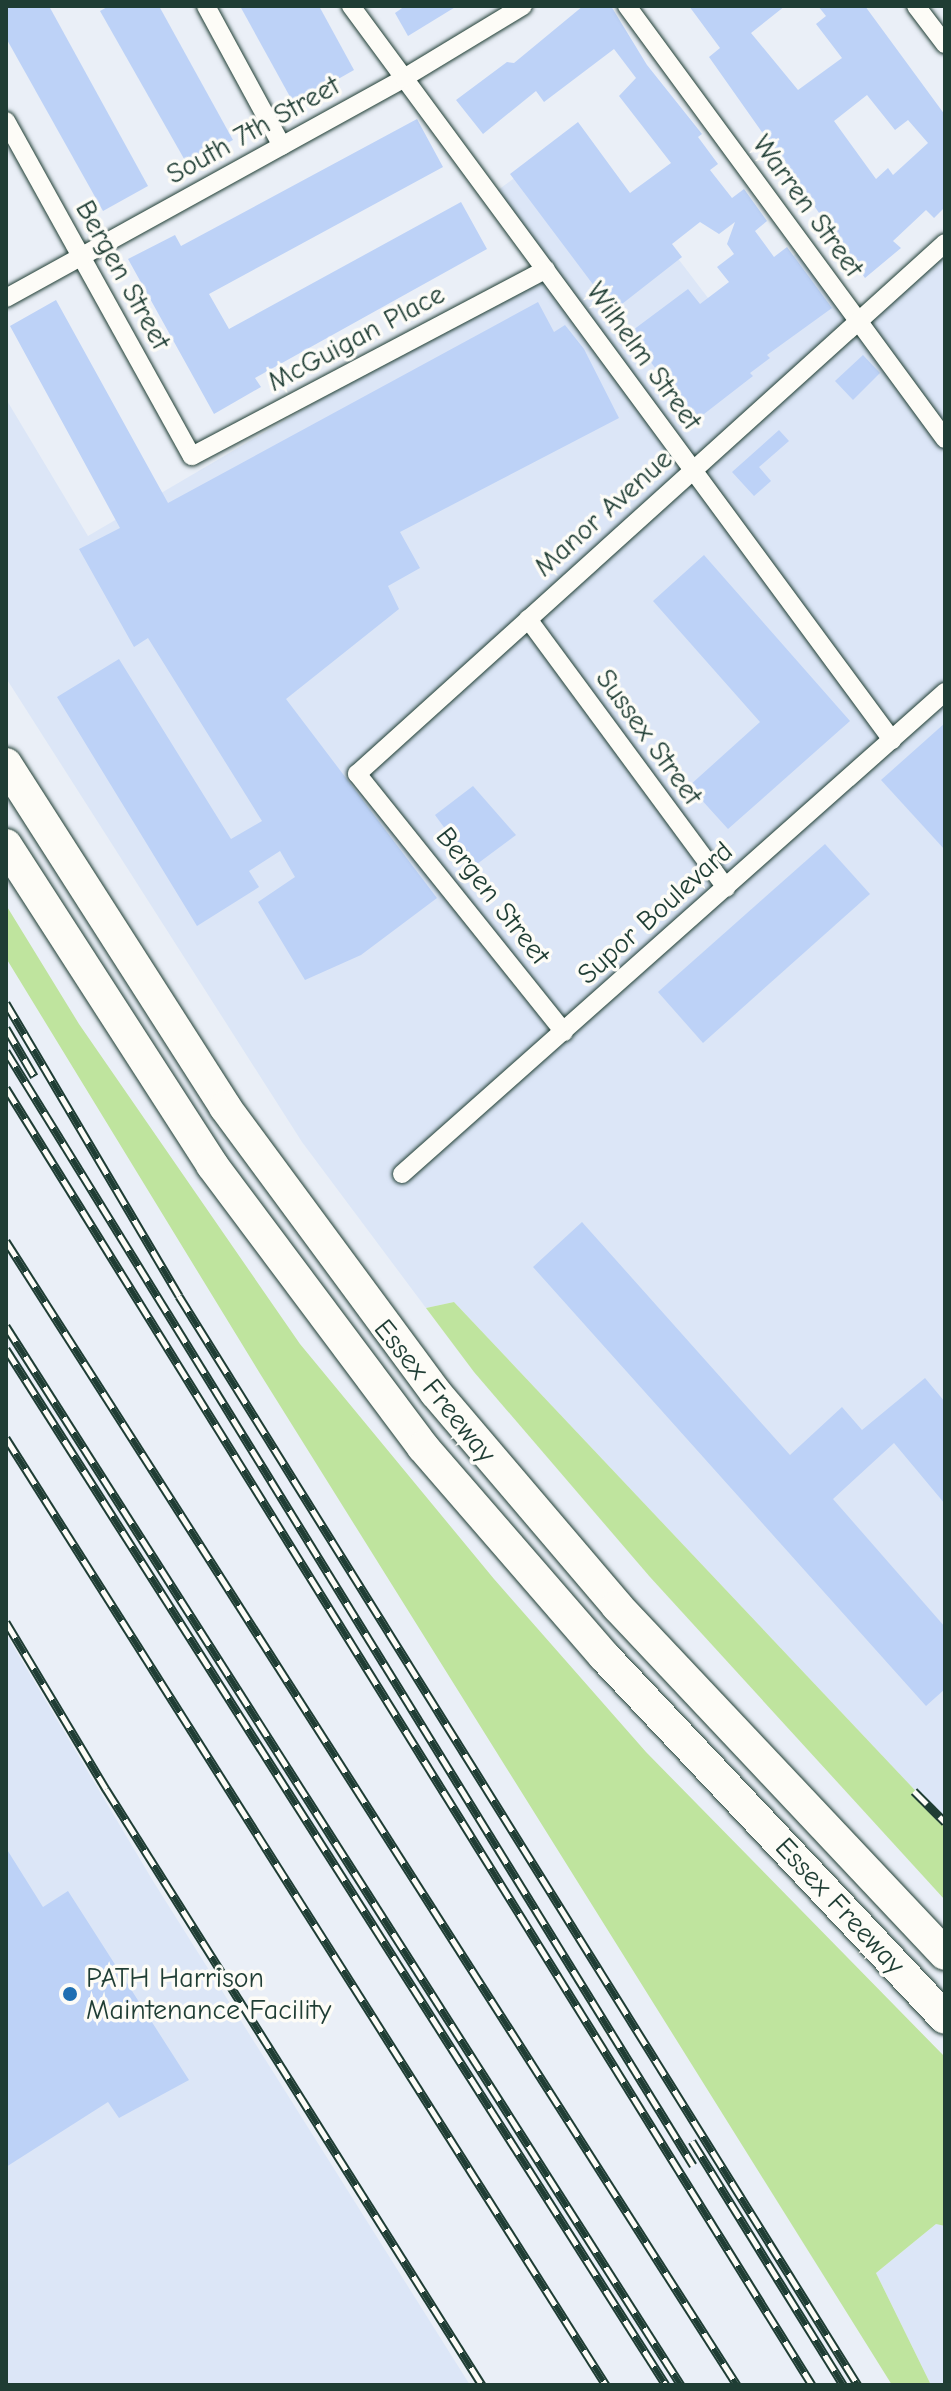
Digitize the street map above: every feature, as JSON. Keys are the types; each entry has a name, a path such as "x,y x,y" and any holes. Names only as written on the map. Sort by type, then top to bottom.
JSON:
{"highway":[{"name":"Essex Freeway","path":"6,764 225,1107 436,1393 589,1575 945,1954"},
{"name":"Essex Freeway","path":"6,845 220,1176 423,1447 604,1656 945,2018"}],"street":[{"path":"206,6 282,146"},
{"name":"Wilhelm Street","path":"351,6 892,740"},
{"name":"South 7th Street","path":"6,298 404,78 523,6"},
{"name":"Warren Street","path":"627,6 945,439"},
{"path":"916,6 945,44"},
{"name":"Bergen Street","path":"6,121 192,456"},
{"name":"Manor Avenue","path":"408,832 357,774 945,243"},
{"name":"McGuigan Place","path":"192,456 546,269"},
{"name":"Sussex Street","path":"528,619 726,888"},
{"name":"Supor Boulevard","path":"402,1174 945,692"},
{"name":"Bergen Street","path":"408,832 564,1032"}],"shaded area":[{"path":"580,130 718,311 808,245 867,322 945,252 945,1822 454,1302 426,1308 302,1142 6,678 6,399 88,536 549,265 494,193"},
{"path":"6,1634 153,1881 470,2385 6,2385"},
{"path":"936,2224 945,2226 945,2385 931,2385 876,2273"}],"green space":[{"path":"6,905 79,1024 300,1344 494,1579 646,1752 945,2057 945,2226 936,2224 876,2273 931,2385 892,2385 259,1372 6,958"},
{"path":"454,1302 945,1822 945,1900 650,1577 474,1372 426,1308"}],"building":[{"path":"6,6 49,6 148,186 103,211 6,38"},
{"path":"109,6 159,6 233,140 187,164 100,11"},
{"path":"240,6 319,6 354,70 294,104"},
{"path":"405,6 457,6 408,36 395,13"},
{"path":"583,6 611,6 647,65 702,134 698,137 718,164 710,170 732,198 744,189 767,221 755,231 774,257 787,247 832,308 767,355 770,358 750,373 753,376 695,421 629,333 688,289 700,304 729,282 717,267 734,254 727,244 735,222 719,234 700,222 672,244 682,257 613,311 510,174 578,122 630,193 671,163 619,96 636,78 614,49 544,102 536,91 483,134 456,100 507,62 514,63"},
{"path":"689,6 785,6 751,33 798,90 842,58 816,24 826,16 818,6 865,6 945,115 945,207 934,218 926,210 893,241 901,248 865,278 709,57 720,48","holes":["867,95 895,130 908,120 928,143 893,175 888,168 876,179 834,121"]},
{"path":"417,119 443,167 209,294 229,329 461,202 487,249 255,378 261,387 214,414 128,259 175,235 181,246"},
{"path":"56,300 168,503 538,302 554,332 565,325 584,349 619,418 400,532 420,568 388,586 399,609 286,699 437,898 361,955 305,980 258,902 295,877 280,851 249,871 259,887 197,926 57,697 119,659 231,839 262,821 148,638 134,647 79,549 120,528 10,326"},
{"path":"863,355 880,373 853,400 835,381"},
{"path":"779,430 789,441 759,467 771,481 754,496 732,472"},
{"path":"704,555 850,721 728,829 689,786 760,722 653,601"},
{"path":"945,723 945,850 881,780"},
{"path":"473,786 516,835 473,867 435,815"},
{"path":"825,844 870,894 703,1043 658,992"},
{"path":"582,1222 790,1455 842,1407 862,1430 925,1378 945,1402 945,1504 894,1443 833,1499 945,1627 945,1689 926,1706 533,1267"},
{"name":"PATH Harrison Maintenance Facility","path":"6,1848 43,1907 68,1891 189,2080 119,2118 108,2102 6,2167"}],"railway":[{"path":"6,1003 179,1296 858,2385"},
{"path":"6,1028 34,1076"},
{"path":"6,1051 693,2165"},
{"path":"6,1088 812,2385"},
{"path":"6,1241 737,2385"},
{"path":"6,1326 681,2385"},
{"path":"6,1349 666,2385"},
{"path":"6,1438 606,2385"},
{"path":"6,1622 106,1789 482,2385"},
{"path":"914,1791 945,1822"},
{"path":"692,2141 843,2385"}],"place":[{"name":"PATH Harrison Maintenance Facility","path":"70,1994"}]}
